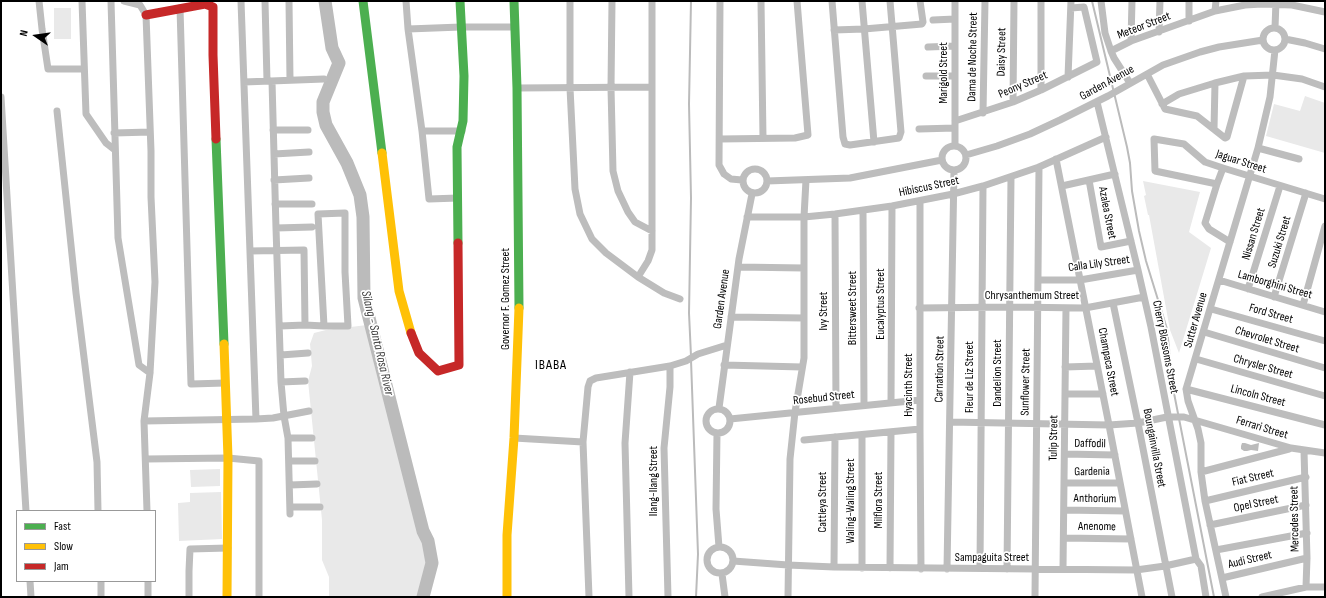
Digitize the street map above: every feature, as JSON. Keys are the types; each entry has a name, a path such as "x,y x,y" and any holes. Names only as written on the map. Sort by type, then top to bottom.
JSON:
{"street":[{"path":"39,1 48,69 84,69"},
{"path":"82,1 86,114 106,143 115,150"},
{"path":"111,1 118,238 139,364 150,373"},
{"path":"124,1 140,5 146,15 155,282 150,373 144,421 147,510"},
{"path":"241,1 256,419"},
{"path":"265,1 273,130 281,382 284,416 288,438 290,510 320,507"},
{"path":"289,1 290,80"},
{"path":"363,1 399,291 414,342 419,353 438,371 459,365 458,147 462,130 464,76 460,27 460,1"},
{"path":"406,1 408,29 422,131 429,199 458,198"},
{"name":"Governor F. Gomez Street","path":"507,597 507,536 514,438 519,323 517,88 514,1"},
{"path":"570,1 570,88 575,189 580,214 592,239 606,254 638,277 664,293 680,298"},
{"path":"612,1 611,88 613,170 618,191 628,212 635,222 652,231"},
{"path":"638,277 648,261 652,250 652,1"},
{"path":"720,1 719,165 724,174 731,179 742,180"},
{"path":"761,1 763,138"},
{"path":"720,139 795,138 808,134 797,1"},
{"path":"832,1 843,137 845,144 850,145 899,138 901,132 890,1"},
{"path":"862,1 874,142"},
{"path":"834,30 922,24 920,1"},
{"name":"Marigold Street","path":"955,1 955,146"},
{"name":"Dama de Noche Street","path":"983,113 985,1"},
{"name":"Daisy Street","path":"1013,102 1014,1"},
{"path":"1041,1 1041,90"},
{"path":"1101,1 1105,33 1111,51 1130,83"},
{"path":"1131,41 1132,1"},
{"path":"1159,32 1160,1"},
{"path":"1188,21 1189,1"},
{"path":"1215,11 1216,1"},
{"path":"1275,28 1276,2"},
{"name":"Meteor Street","path":"1111,51 1131,41 1215,11 1245,3 1276,2 1292,5 1306,4 1325,12"},
{"path":"146,15 206,4 213,7 213,55 228,458 227,597"},
{"path":"1068,77 1071,4"},
{"name":"Peony Street","path":"920,129 955,125 1041,90 1097,62 1084,7 1071,4"},
{"path":"180,8 191,384 225,383"},
{"path":"934,20 955,19"},
{"path":"408,29 515,27"},
{"path":"1270,28 1275,28 1282,32 1285,39 1282,46 1275,50 1267,48 1263,40 1263,35 1270,28"},
{"path":"1285,39 1325,49"},
{"name":"Garden Avenue","path":"966,155 1030,134 1097,102 1163,66 1200,52 1242,42 1263,40"},
{"path":"928,47 955,46"},
{"name":"Sutter Avenue","path":"1186,389 1258,148 1270,97 1275,50"},
{"path":"1147,74 1165,109 1197,116 1224,138 1227,137 1244,76"},
{"path":"1162,104 1180,94 1244,76 1273,75 1302,79 1325,87"},
{"path":"926,76 955,76"},
{"path":"244,82 324,79"},
{"path":"1214,130 1215,83"},
{"path":"517,88 652,87"},
{"path":"1,97 26,510"},
{"name":"Cherry Blossoms Street","path":"1097,102 1144,297 1170,416 1196,559 1201,566 1206,597"},
{"path":"57,111 78,308 97,462 98,510"},
{"path":"273,130 308,130"},
{"path":"422,131 462,130"},
{"path":"114,133 150,132"},
{"name":"Hibiscus Street","path":"747,217 804,217 835,214 892,206 953,194 983,186 1039,167 1106,137"},
{"name":"Jaguar Street","path":"1217,184 1155,171 1154,139 1184,144 1205,162 1250,177 1325,198"},
{"path":"950,146 959,147 966,155 963,165 954,170 946,167 942,160 944,151 950,146"},
{"path":"1258,148 1299,159"},
{"path":"274,154 309,152"},
{"name":"Champaca Street","path":"1056,159 1115,455 1136,570"},
{"path":"768,181 850,178 942,160"},
{"name":"Sunflower Street","path":"1035,597 1039,167"},
{"path":"1223,168 1206,223 1209,229 1230,242"},
{"path":"753,169 757,169 764,173 768,181 763,191 758,194 752,194 745,189 742,180 746,173 753,169"},
{"name":"Carnation Street","path":"947,568 954,170"},
{"path":"1062,186 1115,174"},
{"name":"Dandelion Street","path":"1006,569 1011,177"},
{"path":"274,180 309,178"},
{"path":"788,597 789,481 794,412 804,358 804,217 806,180"},
{"name":"Azalea Street","path":"1089,180 1101,247 1131,241"},
{"name":"Fleur de Liz Street","path":"980,568 983,186"},
{"name":"Nissan Street","path":"1248,289 1280,186"},
{"name":"Suzuki Street","path":"1274,296 1306,193"},
{"name":"Garden Avenue","path":"719,408 730,317 752,194"},
{"name":"Hyacinth Street","path":"920,201 919,308 921,569"},
{"path":"275,204 312,204"},
{"name":"Eucalyptus Street","path":"891,403 892,206"},
{"name":"Bittersweet Street","path":"863,210 864,405"},
{"path":"280,326 305,325 324,326 348,326 345,272 345,213 318,214 324,326"},
{"name":"Ivy Street","path":"835,214 836,408"},
{"path":"1303,305 1325,226"},
{"path":"276,228 312,227"},
{"path":"250,251 304,250 305,325"},
{"path":"738,267 804,268"},
{"name":"Calla Lily Street","path":"1038,280 1080,280 1138,270"},
{"name":"Lamborghini Street","path":"1219,280 1325,312"},
{"name":"Chrysanthemum Street","path":"919,308 1010,306 1085,308 1144,297"},
{"name":"Boungainvilla Street","path":"1112,304 1138,423 1172,597"},
{"name":"Tulip Street","path":"1063,569 1066,308"},
{"name":"Ford Street","path":"1210,309 1325,341"},
{"path":"730,317 804,318"},
{"name":"Chevrolet Street","path":"1204,332 1325,368"},
{"path":"589,597 583,442 588,387 590,381 596,378 670,366 686,361 698,354 727,345"},
{"path":"281,355 308,354"},
{"name":"Chrysler Street","path":"1196,359 1325,396"},
{"path":"724,365 802,366"},
{"name":"Ilang-Ilang Street","path":"668,597 664,448 670,387 670,366"},
{"path":"1065,367 1097,366"},
{"path":"629,597 625,443 630,372"},
{"path":"281,382 305,381"},
{"path":"1186,389 1188,401 1195,419 1201,443 1201,472 1205,501 1226,597"},
{"name":"Lincoln Street","path":"1186,389 1325,425"},
{"path":"1065,394 1103,394"},
{"name":"Rosebud Street","path":"730,419 920,400"},
{"path":"719,408 726,412 730,419 730,424 727,429 717,433 709,428 706,420 710,411 719,408"},
{"path":"144,421 256,419 284,416 309,411"},
{"name":"Ferrari Street","path":"950,422 1109,425 1138,423 1170,416 1184,417 1290,448 1325,453"},
{"path":"804,440 920,429"},
{"name":"Milflora Street","path":"890,568 891,432"},
{"path":"717,433 716,509 719,546"},
{"name":"Waling-Waling Street","path":"862,435 862,568"},
{"name":"Cattleya Street","path":"834,567 835,437"},
{"path":"288,438 312,438"},
{"path":"514,438 583,442"},
{"path":"1201,472 1290,448"},
{"name":"Mercedes Street","path":"1304,451 1307,533 1306,586"},
{"name":"Daffodil","path":"1065,454 1115,455"},
{"path":"146,459 228,458 259,462 259,597"},
{"path":"289,461 314,461"},
{"name":"Fiat Street","path":"1205,501 1306,477"},
{"name":"Gardenia","path":"1064,483 1120,483"},
{"path":"290,484 318,484"},
{"name":"Opel Street","path":"1210,525 1306,505"},
{"name":"Anthorium","path":"1064,510 1125,511"},
{"path":"1216,550 1307,533"},
{"name":"Anenome","path":"1064,538 1130,539"},
{"path":"719,546 725,547 730,551 733,556 733,561 729,570 722,574 716,574 711,571 706,562 709,552 713,548 719,546"},
{"path":"189,597 190,548 228,548"},
{"name":"Audi Street","path":"1222,578 1307,558"},
{"name":"Sampaguita Street","path":"733,561 862,568 1136,570 1165,566 1196,559"},
{"path":"1136,570 1142,597"},
{"path":"722,574 725,597"},
{"path":"30,582 31,597"},
{"path":"101,582 101,597"},
{"path":"148,582 148,597"},
{"path":"1262,597 1306,586 1325,587"}],"shaded area":[{"path":"54,8 71,8 71,39 54,39"},
{"path":"1305,96 1325,103 1325,153 1266,136 1274,104 1300,111"},
{"path":"1143,181 1200,192 1189,232 1211,248 1179,353 1170,330 1149,215 1144,196 1146,195"},
{"path":"367,325 394,426 416,514 417,529 423,544 427,563 418,597 329,597 329,577 322,560 322,520 308,381 312,366 310,344 314,333"},
{"path":"1242,443 1251,445 1259,443 1258,451 1244,451 1241,449"},
{"path":"220,469 220,486 191,487 190,470"},
{"path":"221,492 222,539 179,541 178,503 190,502 190,493"}],"waterway":[{"name":"Silang - Santa Rosa River","path":"325,1 332,48 339,63 323,102 323,112 326,125 347,163 360,195 363,217 364,298 423,531 428,541 432,563 423,597"},
{"path":"691,1 689,104 691,198 689,313 691,356"},
{"path":"1092,1 1127,147 1132,191 1139,231 1146,261 1167,329 1173,388 1214,597"},
{"path":"691,360 698,554 696,597"}],"traffic: fast":[{"path":"363,1 382,153"},
{"path":"458,243 457,147 463,121 464,76 460,1"},
{"path":"514,1 517,88 519,308"},
{"path":"216,139 224,344"}],"traffic: slow":[{"path":"382,153 399,291 411,333"},
{"path":"507,597 507,535 514,438 519,308"},
{"path":"224,344 228,458 227,597"}],"traffic: jam":[{"path":"146,15 205,4 213,7 216,139"},
{"path":"411,333 419,353 438,371 459,365 458,243"}],"district":[{"name":"IBABA","path":"551,365"}]}
